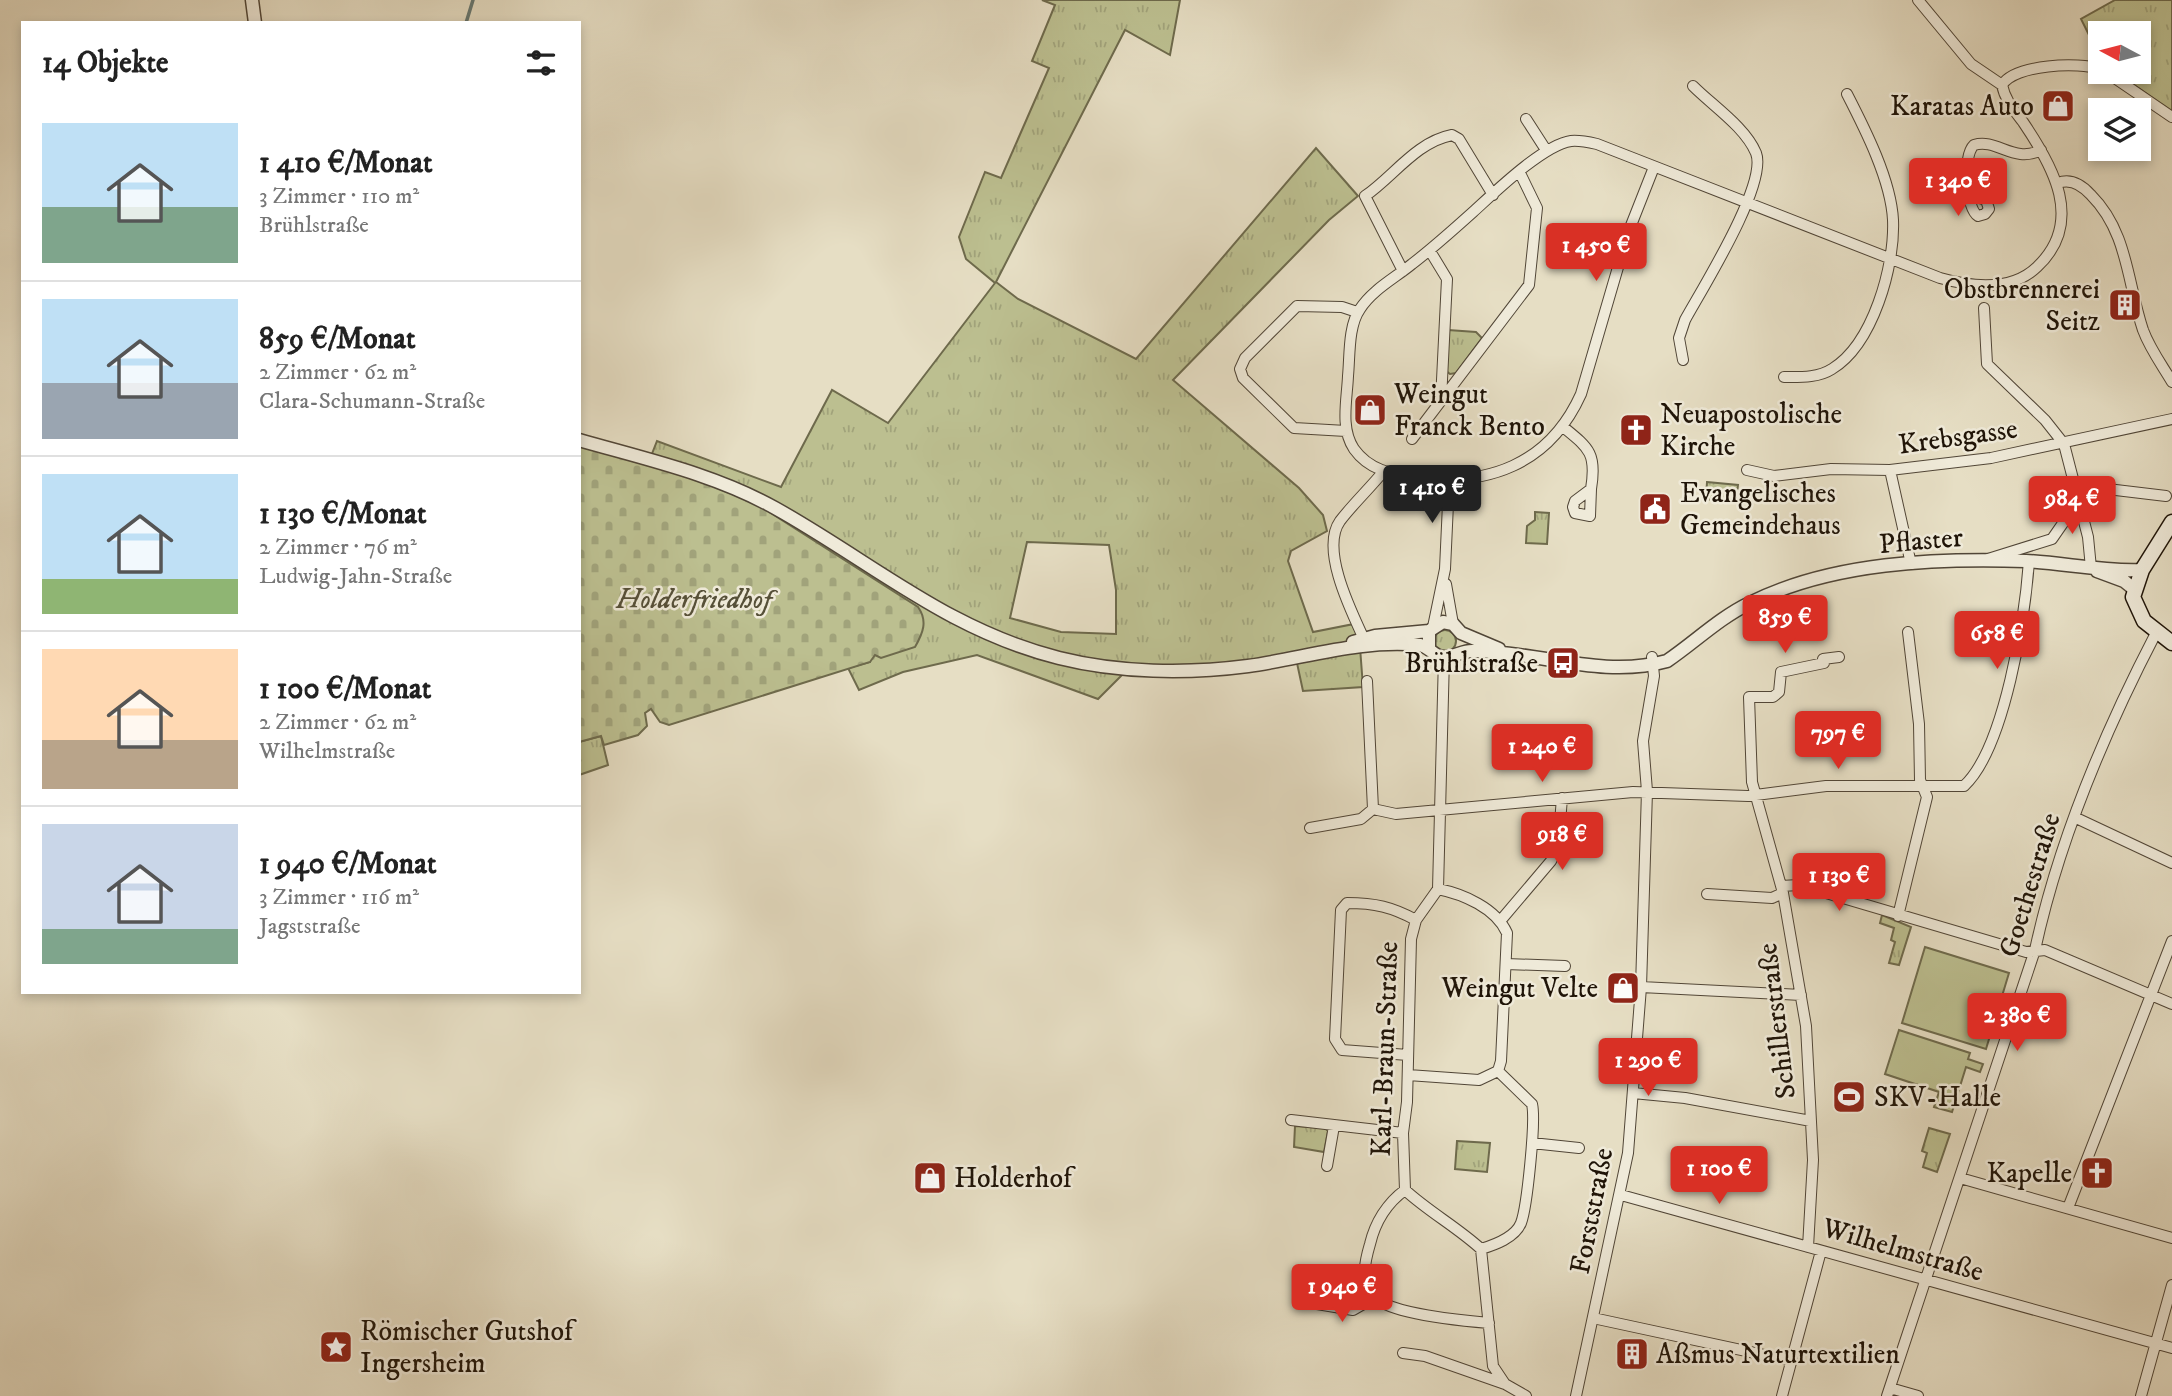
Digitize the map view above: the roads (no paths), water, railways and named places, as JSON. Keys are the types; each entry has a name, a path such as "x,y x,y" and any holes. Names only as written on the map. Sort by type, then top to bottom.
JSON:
{"main road":[{"path":"2172,522 2134,589 2137,612 2156,633 2172,643"}],"street":[{"path":"252,0 255,21"},
{"path":"1654,167 1624,244 1581,394 1562,426 1516,464 1483,477 1449,482 1383,472 1364,461 1353,448 1346,431 1349,373 1357,312 1377,291 1430,251 1546,150 1571,141 1584,141 1654,167 1940,278 1975,286 1995,285 2018,279 2042,262 2057,241 2063,207 2058,183 2041,150 2007,101 2002,85 1971,64 1918,0"},
{"path":"2002,85 2013,75 2054,66 2088,67"},
{"path":"2124,84 2172,117"},
{"path":"1683,359 1679,338 1685,320 1747,204 1757,172 1757,157 1744,136 1693,86"},
{"path":"1784,377 1819,374 1831,370 1847,356 1874,313 1891,260 1893,218 1890,206 1873,145 1847,94"},
{"path":"1526,119 1546,150"},
{"path":"1404,271 1365,196 1377,185 1427,145 1452,135 1459,139 1493,195"},
{"path":"1970,195 1966,162 1974,145 1986,144 2024,156 2041,150"},
{"path":"1412,439 1529,285 1537,208 1520,173"},
{"path":"2058,183 2064,181 2079,185 2106,210 2118,233 2143,329 2172,382"},
{"path":"1430,251 1447,279 1441,401"},
{"path":"1346,431 1294,428 1242,378 1240,369 1245,358 1297,306 1342,307 1357,312"},
{"path":"1984,309 1987,364 2014,393 2045,420 2064,444 2088,537 2091,568"},
{"name":"Krebsgasse","path":"1747,470 1774,475 1831,469 1890,470 1991,458 2064,444 2094,433 2172,419"},
{"path":"1562,426 1586,447 1594,458 1591,489"},
{"path":"581,441 702,475 756,498 924,602 1019,646 1061,658 1126,668 1225,668 1333,649 1364,639 1431,629 1443,622 1519,656"},
{"path":"1890,470 1911,564"},
{"path":"1364,639 1337,570 1333,538 1340,522 1383,472"},
{"path":"1449,482 1445,569 1429,647 1437,656 1519,656"},
{"path":"2074,485 2166,496"},
{"path":"1984,560 2052,539 2079,500"},
{"name":"Pflaster","path":"1519,656 1589,666 1633,665 1652,660 1688,643 1746,605 1796,585 1839,574 1911,564 1984,560 2029,561 2143,570"},
{"path":"1373,809 1396,814 1647,791 1754,795 1826,786 1964,786 1995,732 2011,678 2023,623 2029,561"},
{"name":"Pflaster","path":"2091,568 2124,581 2134,589"},
{"path":"1445,569 1457,629 1451,655 1437,889 1467,898 1502,920 1507,933 1498,1070 1532,1104 1532,1143 1521,1223 1512,1235 1481,1249 1493,1366 1505,1384"},
{"path":"1898,916 1927,797 1920,780 1919,724 1908,632"},
{"name":"Goethestraße","path":"1889,1392 2035,950 2053,876 2113,720 2156,633"},
{"path":"1333,649 1429,647"},
{"name":"Schillerstraße","path":"1808,1247 1813,1160 1807,1036 1783,893 1754,795 1749,697 1773,697 1779,692 1781,672 1839,657"},
{"name":"Forststraße","path":"1576,1396 1621,1195 1633,1093 1647,791 1643,741 1654,676 1652,660"},
{"path":"1367,681 1373,809"},
{"path":"1502,920 1551,860 1558,847 1562,797"},
{"path":"1310,828 1361,819 1373,809"},
{"path":"2074,817 2172,863"},
{"path":"1707,894 1772,898 1800,885 2026,952 2035,950 2060,955 2172,1004"},
{"name":"Karl-Braun-Straße","path":"1437,889 1416,920 1411,939 1408,1075 1403,1133 1405,1190 1422,1206 1460,1229 1481,1249"},
{"path":"1408,1055 1342,1050 1335,1039 1341,910 1348,903 1375,903 1392,906 1416,920"},
{"path":"2068,1208 2172,941"},
{"path":"1506,964 1565,966"},
{"path":"1640,987 1780,997 1801,995"},
{"path":"1408,1075 1479,1080 1498,1070"},
{"path":"1633,1093 1685,1098 1811,1121"},
{"path":"1292,1121 1403,1133"},
{"path":"1327,1166 1334,1126"},
{"path":"1532,1143 1579,1148"},
{"path":"1960,1178 2172,1238"},
{"path":"1405,1190 1394,1198 1378,1222 1371,1239 1364,1274 1374,1298 1387,1305 1409,1310 1489,1323"},
{"name":"Wilhelmstraße","path":"1621,1195 2172,1348"},
{"path":"1782,1396 1821,1251"},
{"path":"2141,1396 2172,1285"},
{"path":"1300,1301 1353,1310 1374,1298"},
{"path":"1593,1318 1792,1362"},
{"path":"1403,1353 1425,1356 1505,1384 1526,1396"},
{"path":"1889,1392 1918,1396"}],"waterway":[{"path":"467,21 473,0"}],"place":[{"name":"Karatas Auto","path":"2058,106"},
{"name":"Obstbrennerei Seitz","path":"2125,305"},
{"name":"Weingut Franck Bento","path":"1370,410"},
{"name":"Neuapostolische Kirche","path":"1636,430"},
{"name":"Evangelisches Gemeindehaus","path":"1655,509"},
{"name":"Brühlstraße","path":"1563,663"},
{"name":"Weingut Velte","path":"1623,988"},
{"name":"SKV-Halle","path":"1849,1097"},
{"name":"Kapelle","path":"2097,1173"},
{"name":"Holderhof","path":"930,1178"},
{"name":"Römischer Gutshof Ingersheim","path":"336,1347"},
{"name":"Aßmus Naturtextilien","path":"1632,1354"}],"park label":[{"name":"Holderfriedhof","path":"694,599"}]}
